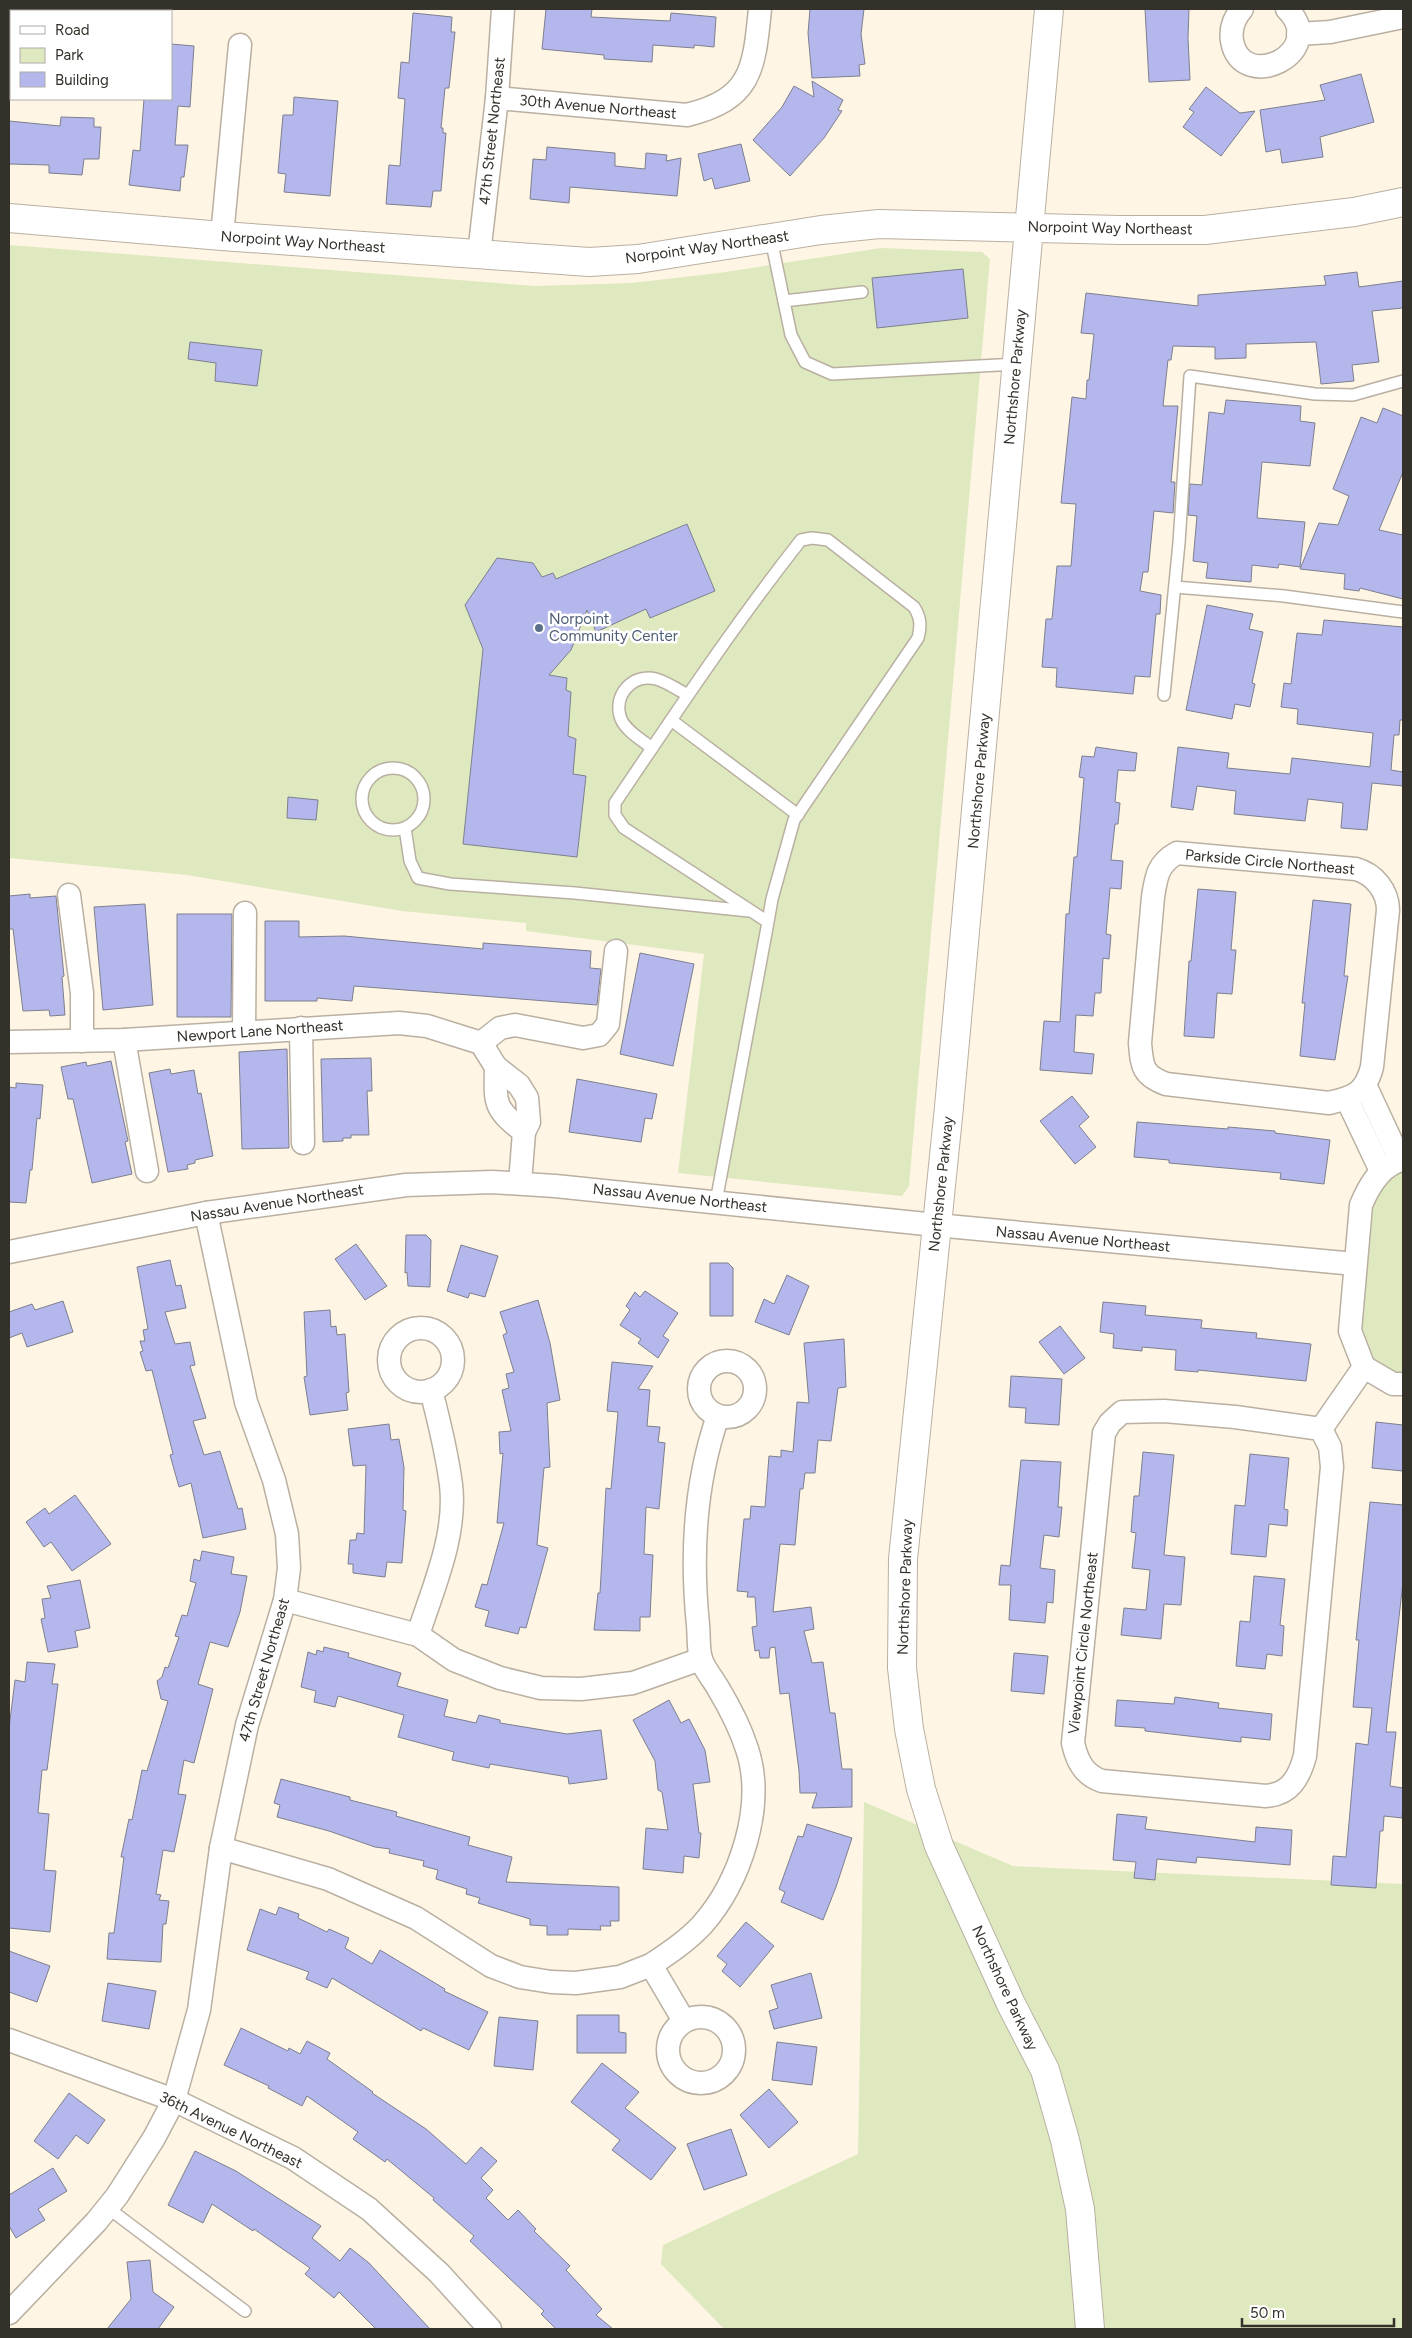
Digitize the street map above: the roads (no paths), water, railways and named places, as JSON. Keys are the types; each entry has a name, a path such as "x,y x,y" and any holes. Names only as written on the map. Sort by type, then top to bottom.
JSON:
{"street":[{"name":"47th Street Northeast","path":"479,254 497,98 503,9"},
{"name":"30th Avenue Northeast","path":"497,98 687,115 720,104 734,95 746,78 756,46 760,9"},
{"name":"Northshore Parkway","path":"1049,9 950,1097 903,1559 902,1668 909,1729 921,1789 939,1846 1011,2004 1044,2070 1065,2140 1080,2209 1090,2329"},
{"path":"1242,9 1233,23 1231,34 1233,45 1239,55 1248,62 1259,66 1270,66 1281,62 1290,55 1296,45 1297,24 1287,9"},
{"path":"1298,34 1330,32 1403,17"},
{"path":"222,236 240,45"},
{"name":"Norpoint Way Northeast","path":"9,218 222,236 589,262 638,258 821,230 879,224 1120,230 1205,230 1335,215 1403,202"},
{"name":"Parkside Circle Northeast","path":"1347,1099 1329,1103 1166,1084 1147,1074 1142,1066 1140,1043 1153,897 1157,874 1168,858 1177,854 1187,853 1356,869 1365,872 1379,884 1388,900 1388,910 1372,1067 1365,1085"},
{"path":"69,895 82,993 82,1041"},
{"path":"244,1032 245,913"},
{"path":"520,1184 524,1132 503,1116 498,1106 495,1097 496,1067 481,1043 500,1028 515,1025 583,1038 600,1036 608,1024 616,951"},
{"name":"Newport Lane Northeast","path":"9,1042 124,1040 399,1023 428,1026 481,1043"},
{"path":"301,1028 303,1143"},
{"path":"124,1040 147,1171"},
{"path":"1365,1085 1395,1164 1347,1099 1352,1098 1365,1085"},
{"path":"1395,1164 1366,1193 1361,1205 1350,1331 1364,1367 1394,1384 1403,1384"},
{"name":"Nassau Avenue Northeast","path":"9,1252 206,1213 406,1185 447,1182 520,1184 1356,1264"},
{"name":"47th Street Northeast","path":"9,2313 108,2208 135,2170 174,2100 199,2010 221,1848 247,1725 285,1600 289,1568 288,1534 274,1480 246,1402 206,1213"},
{"path":"1321,1428 1364,1367"},
{"path":"418,1635 442,1561 449,1525 451,1486 432,1390"},
{"name":"Viewpoint Circle Northeast","path":"1122,1412 1164,1412 1321,1428 1330,1447 1332,1467 1305,1756 1296,1781 1277,1795 1266,1796 1102,1781 1091,1777 1080,1764 1073,1743 1104,1434 1110,1423 1122,1412"},
{"path":"221,1848 328,1878 416,1918 492,1966 520,1977 550,1982 576,1983 620,1978 651,1965 678,1947 701,1926 721,1901 745,1848 753,1786 748,1751 734,1714 701,1659 694,1586 698,1506 707,1447 718,1416"},
{"path":"285,1600 418,1635 454,1660 500,1678 541,1688 581,1689 633,1683 701,1659"},
{"path":"651,1965 684,2021"},
{"name":"36th Avenue Northeast","path":"9,2040 174,2100 293,2158 369,2209 439,2273 490,2329"}],"lane":[{"path":"771,239 791,335 805,362 832,374 1017,364"},
{"path":"784,301 862,292"},
{"path":"1164,695 1175,587 1190,376 1324,395 1353,395 1403,381"},
{"path":"716,1202 768,922 794,820 918,638 921,627 919,615 914,607 828,540 812,538 801,540 688,694 615,803 615,815 618,822 624,828 768,922"},
{"path":"1175,587 1284,596 1403,612"},
{"path":"652,748 630,731 621,719 619,705 625,687 637,679 656,679 688,694"},
{"path":"671,720 798,815"},
{"path":"396,768 410,774 420,785 423,804 420,814 414,822 405,828 396,830 380,828 368,818 363,810 362,799 364,789 368,780 376,773 396,768"},
{"path":"405,828 410,861 418,878 450,884 575,893 751,911"},
{"path":"108,2208 245,2311"}],"place":[{"name":"Norpoint Community Center","path":"539,628"}]}
